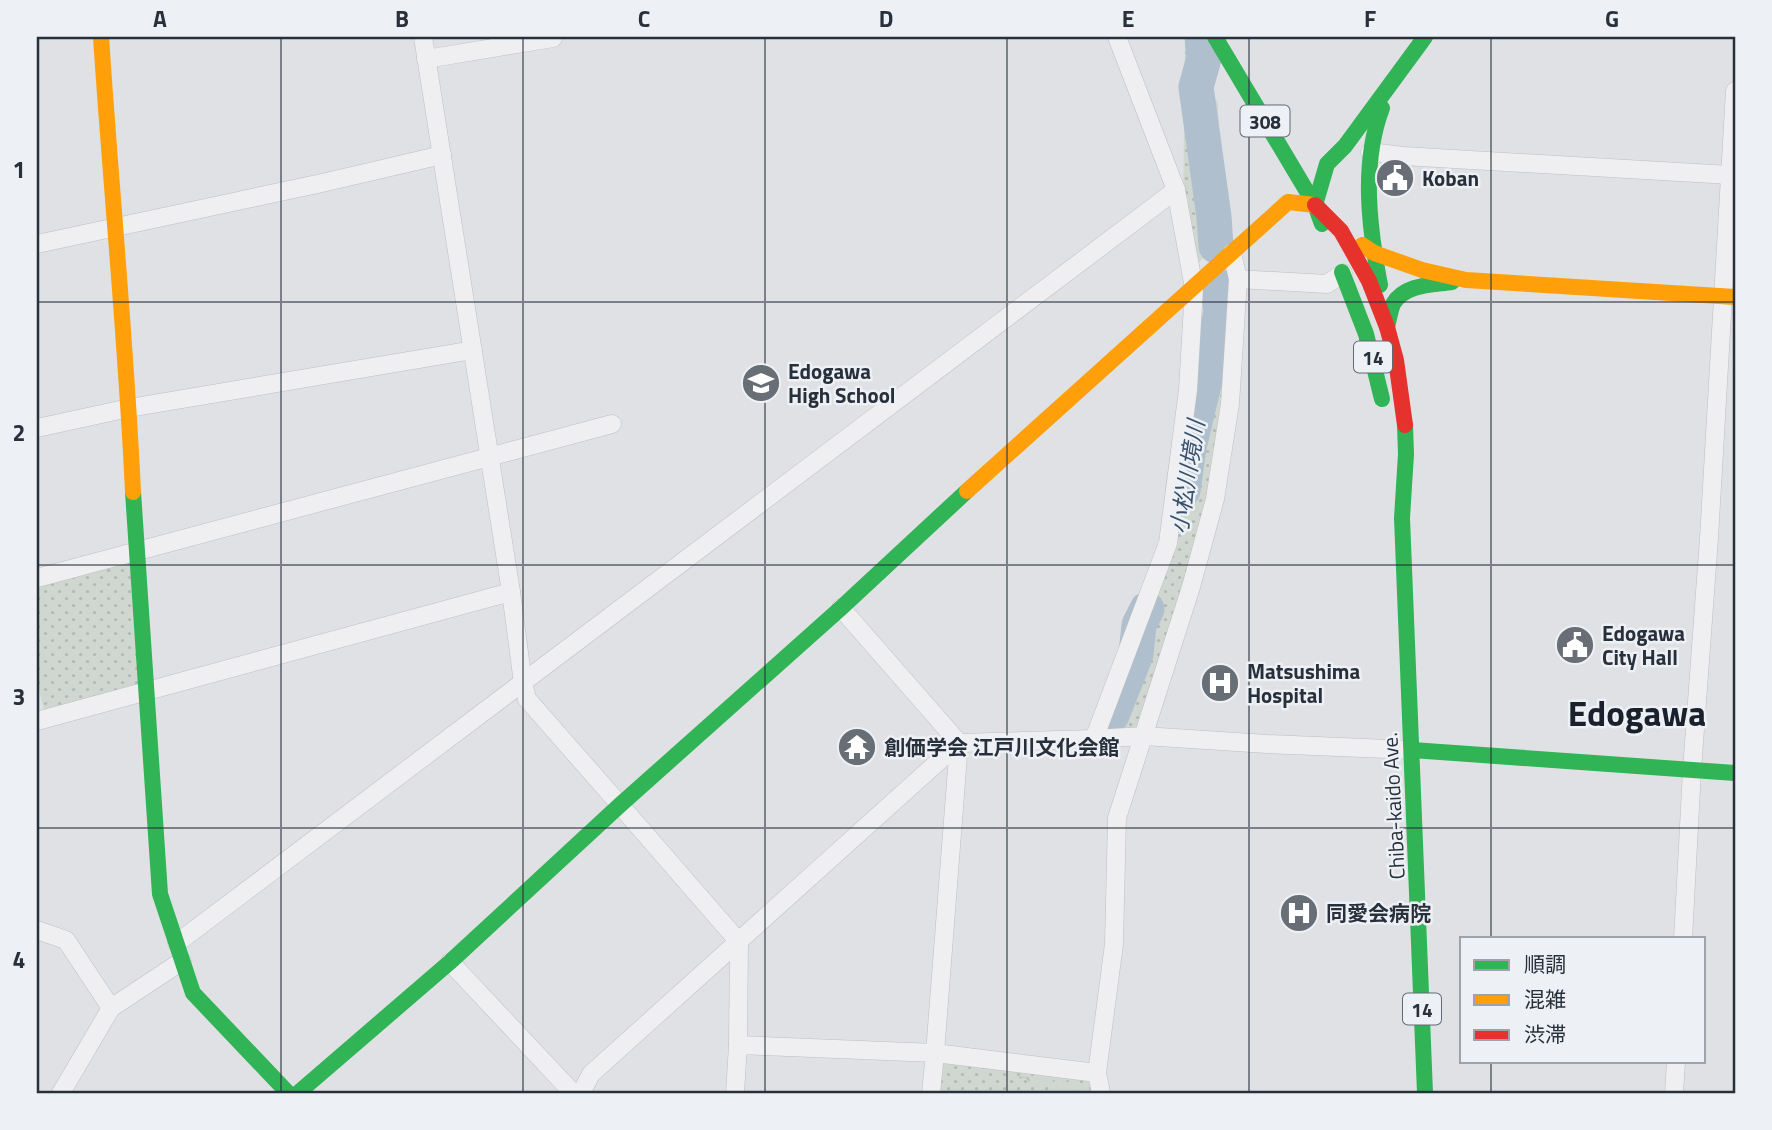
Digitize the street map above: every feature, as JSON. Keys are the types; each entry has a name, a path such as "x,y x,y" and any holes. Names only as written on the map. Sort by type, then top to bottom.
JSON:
{"main road":[{"path":"102,37 160,894 193,993 288,1093"},
{"name":"308","path":"1215,37 1315,205"},
{"path":"298,1093 450,962 620,804 841,608 965,492 1288,202 1315,205 1327,164 1345,146 1425,37"},
{"path":"1387,327 1374,253 1369,195 1370,152 1373,134 1386,97 1408,61"},
{"name":"Chiba-kaido Ave.","path":"1315,205 1341,231 1369,281 1387,327 1396,360 1405,426 1402,518 1425,1093"},
{"name":"14","path":"1315,205 1362,322 1375,365 1384,412"},
{"path":"1341,231 1374,253 1422,270 1466,280 1729,297"},
{"path":"1387,327 1392,306 1409,289 1466,280"},
{"name":"Chiba-kaido Ave.","path":"1391,450 1402,518"},
{"path":"1412,750 1735,773"}],"street":[{"path":"423,37 527,699 738,942 735,1093"},
{"path":"1094,739 1168,543 1188,390 1194,288 1176,190 1116,37"},
{"path":"426,59 553,38"},
{"path":"1682,937 1709,538 1729,297 1730,175 1735,91"},
{"path":"1370,152 1430,158 1730,175"},
{"path":"37,244 442,155"},
{"path":"177,943 1176,190"},
{"path":"1101,1093 1097,1073 1114,944 1117,818 1191,587 1215,499 1230,404 1238,279 1232,253"},
{"path":"1238,279 1327,284 1343,273"},
{"path":"37,428 129,408 473,350"},
{"path":"37,578 612,424"},
{"path":"37,721 511,592"},
{"path":"841,608 959,744 931,1093"},
{"path":"581,1093 591,1074 959,744 1143,736 1412,750"},
{"path":"37,930 66,940 111,1008"},
{"path":"61,1093 111,1008 181,961"},
{"path":"450,962 573,1093"},
{"path":"738,1045 935,1053 1097,1073"},
{"path":"1674,1093 1676,1064"}],"green space":[{"path":"1185,41 1218,103 1222,239 1193,268 1183,217"},
{"path":"1227,263 1233,281 1226,405 1211,499 1140,732 1101,735 1171,543 1199,290"},
{"path":"130,557 140,684 44,712 37,680 37,582"},
{"path":"935,1053 1097,1073 1101,1093 931,1093"},
{"path":"1008,1075 1088,1084 1090,1093 1069,1093"}],"waterway":[{"name":"小松川境川","path":"1202,37 1204,58 1196,87 1216,246"},
{"name":"小松川境川","path":"1183,490 1189,447 1221,313 1219,287"},
{"name":"小松川境川","path":"1112,715 1136,654 1139,625 1147,609"}],"traffic: fast":[{"path":"1215,37 1315,205"},
{"path":"1322,224 1315,205 1327,164 1345,146 1425,37"},
{"path":"1380,285 1370,218 1369,173 1375,129 1382,108"},
{"path":"1342,272 1366,334 1382,399"},
{"path":"1387,327 1393,304 1398,297 1412,289 1452,282"},
{"path":"1405,425 1402,518 1425,1093"},
{"path":"298,1093 450,962 967,491"},
{"path":"133,492 160,894 193,993 288,1093"},
{"path":"1412,750 1735,773"}],"traffic: slow":[{"path":"101,37 133,492"},
{"path":"967,491 1288,202 1315,205"},
{"path":"1362,245 1374,253 1422,270 1466,280 1735,297"}],"traffic: jam":[{"path":"1315,205 1341,231 1369,281 1387,327 1396,360 1405,425"}],"place":[{"name":"Koban","path":"1395,178"},
{"name":"Edogawa High School","path":"761,383"},
{"name":"Edogawa City Hall","path":"1575,645"},
{"name":"Matsushima Hospital","path":"1220,683"},
{"name":"創価学会 江戸川文化会館","path":"857,747"},
{"name":"同愛会病院","path":"1299,913"}],"district":[{"name":"Edogawa","path":"1637,713"}]}
